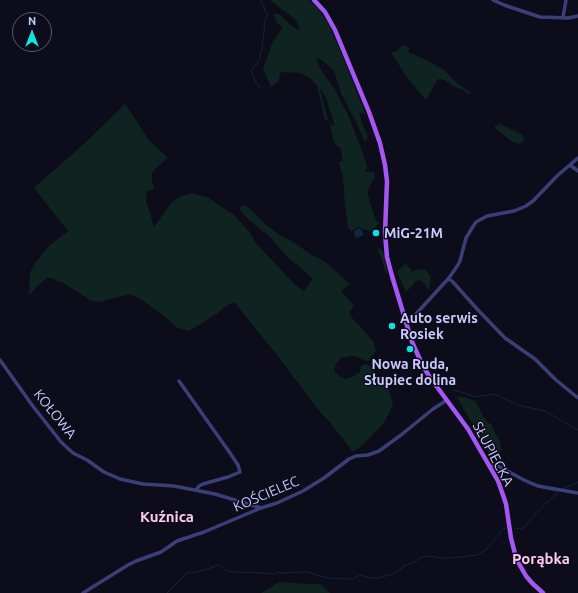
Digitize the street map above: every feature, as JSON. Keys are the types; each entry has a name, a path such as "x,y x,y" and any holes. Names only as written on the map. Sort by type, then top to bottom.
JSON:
{"main road":[{"name":"SŁUPIECKA","path":"314,0 325,12 335,30 369,112 382,151 387,181 385,233 387,256 409,335 429,376 468,429 498,481 506,508 512,545 518,562 526,576 542,593"}],"street":[{"path":"494,0 504,5 540,17 568,18 578,16"},
{"path":"563,17 566,0"},
{"path":"405,320 416,314 456,268 460,261 466,238 476,222 487,216 514,211 526,206 578,158"},
{"path":"570,165 578,171"},
{"path":"448,279 452,281 505,338 535,359 556,380 578,398"},
{"name":"KOŁOWA","path":"0,360 61,442 73,453 87,460 107,474 120,479 143,484 174,486 215,494 261,508"},
{"path":"179,381 230,453 238,465 240,472 203,484 196,490"},
{"name":"KOŚCIELEC","path":"83,593 136,561 161,552 184,538 204,532 290,497 314,485 348,459 379,451 447,400"},
{"path":"490,467 493,465 498,466 531,484 578,493"}],"green space":[{"path":"270,0 309,0 319,10 329,25 342,55 366,115 359,112 368,137 365,142 342,95 334,71 322,60 315,57 322,72 334,88 347,112 366,162 367,167 365,172 374,172 375,176 367,192 375,219 379,223 375,228 369,231 358,227 351,231 348,227 343,178 339,162 343,161 341,149 334,143 330,124 335,126 326,98 321,89 328,120 325,120 317,85 310,78 301,73 280,73 279,81 271,87 263,69 273,41 283,27 277,23 273,14 279,14 293,27 300,30 296,20"},
{"path":"402,45 410,48 408,52 444,70 457,83 471,93 468,94 464,90 457,88 445,80 438,79 426,100 409,80 391,53 397,51"},
{"path":"125,104 149,140 168,158 156,168 152,174 152,182 155,189 147,191 146,200 154,227 171,203 179,197 192,193 209,198 235,216 250,233 255,242 296,286 304,291 313,279 287,257 270,237 249,220 240,210 241,205 248,207 265,224 281,236 324,261 350,284 341,291 354,306 349,312 351,317 374,343 376,351 368,361 351,356 341,358 336,364 334,370 339,376 345,379 360,372 361,366 365,364 370,366 388,387 393,405 384,423 364,444 353,452 234,302 188,331 176,327 142,300 130,294 99,302 92,301 63,283 48,277 29,295 30,273 35,263 50,245 68,231 34,188 87,141"},
{"path":"500,124 521,134 524,138 523,142 520,144 511,141 494,127"},
{"path":"380,248 383,251 388,273 385,271 378,251"},
{"path":"406,263 412,272 419,269 426,270 431,277 429,291 425,284 420,280 415,282 406,292 397,272"},
{"path":"457,396 475,401 487,422 491,424 500,441 501,451 494,458 491,457"},
{"path":"279,582 320,584 330,593 261,593"}],"water":[{"path":"359,228 363,232 363,235 356,238 354,232"}],"waterway":[{"path":"258,89 260,86 256,83 251,71 260,59 265,20 268,14 260,0"},
{"path":"452,390 475,397 492,394 499,396 517,405 545,411 578,430"},
{"path":"563,489 578,482"},
{"path":"528,484 537,487"},
{"path":"542,488 558,492"},
{"path":"514,528 522,529 544,505 559,492"},
{"path":"167,593 187,573 198,572 219,565 225,570 233,572 273,574 277,572 307,572 328,578 352,579 360,575 371,578 380,578 393,574 404,566 422,557 430,556 450,558 478,555 487,549 503,529 506,528"}],"place":[{"name":"MiG-21M","path":"376,233"},
{"name":"Auto serwis Rosiek","path":"392,326"},
{"name":"Nowa Ruda, Słupiec dolina","path":"410,349"}],"district":[{"name":"Kuźnica","path":"167,517"},
{"name":"Porąbka","path":"541,559"}]}
